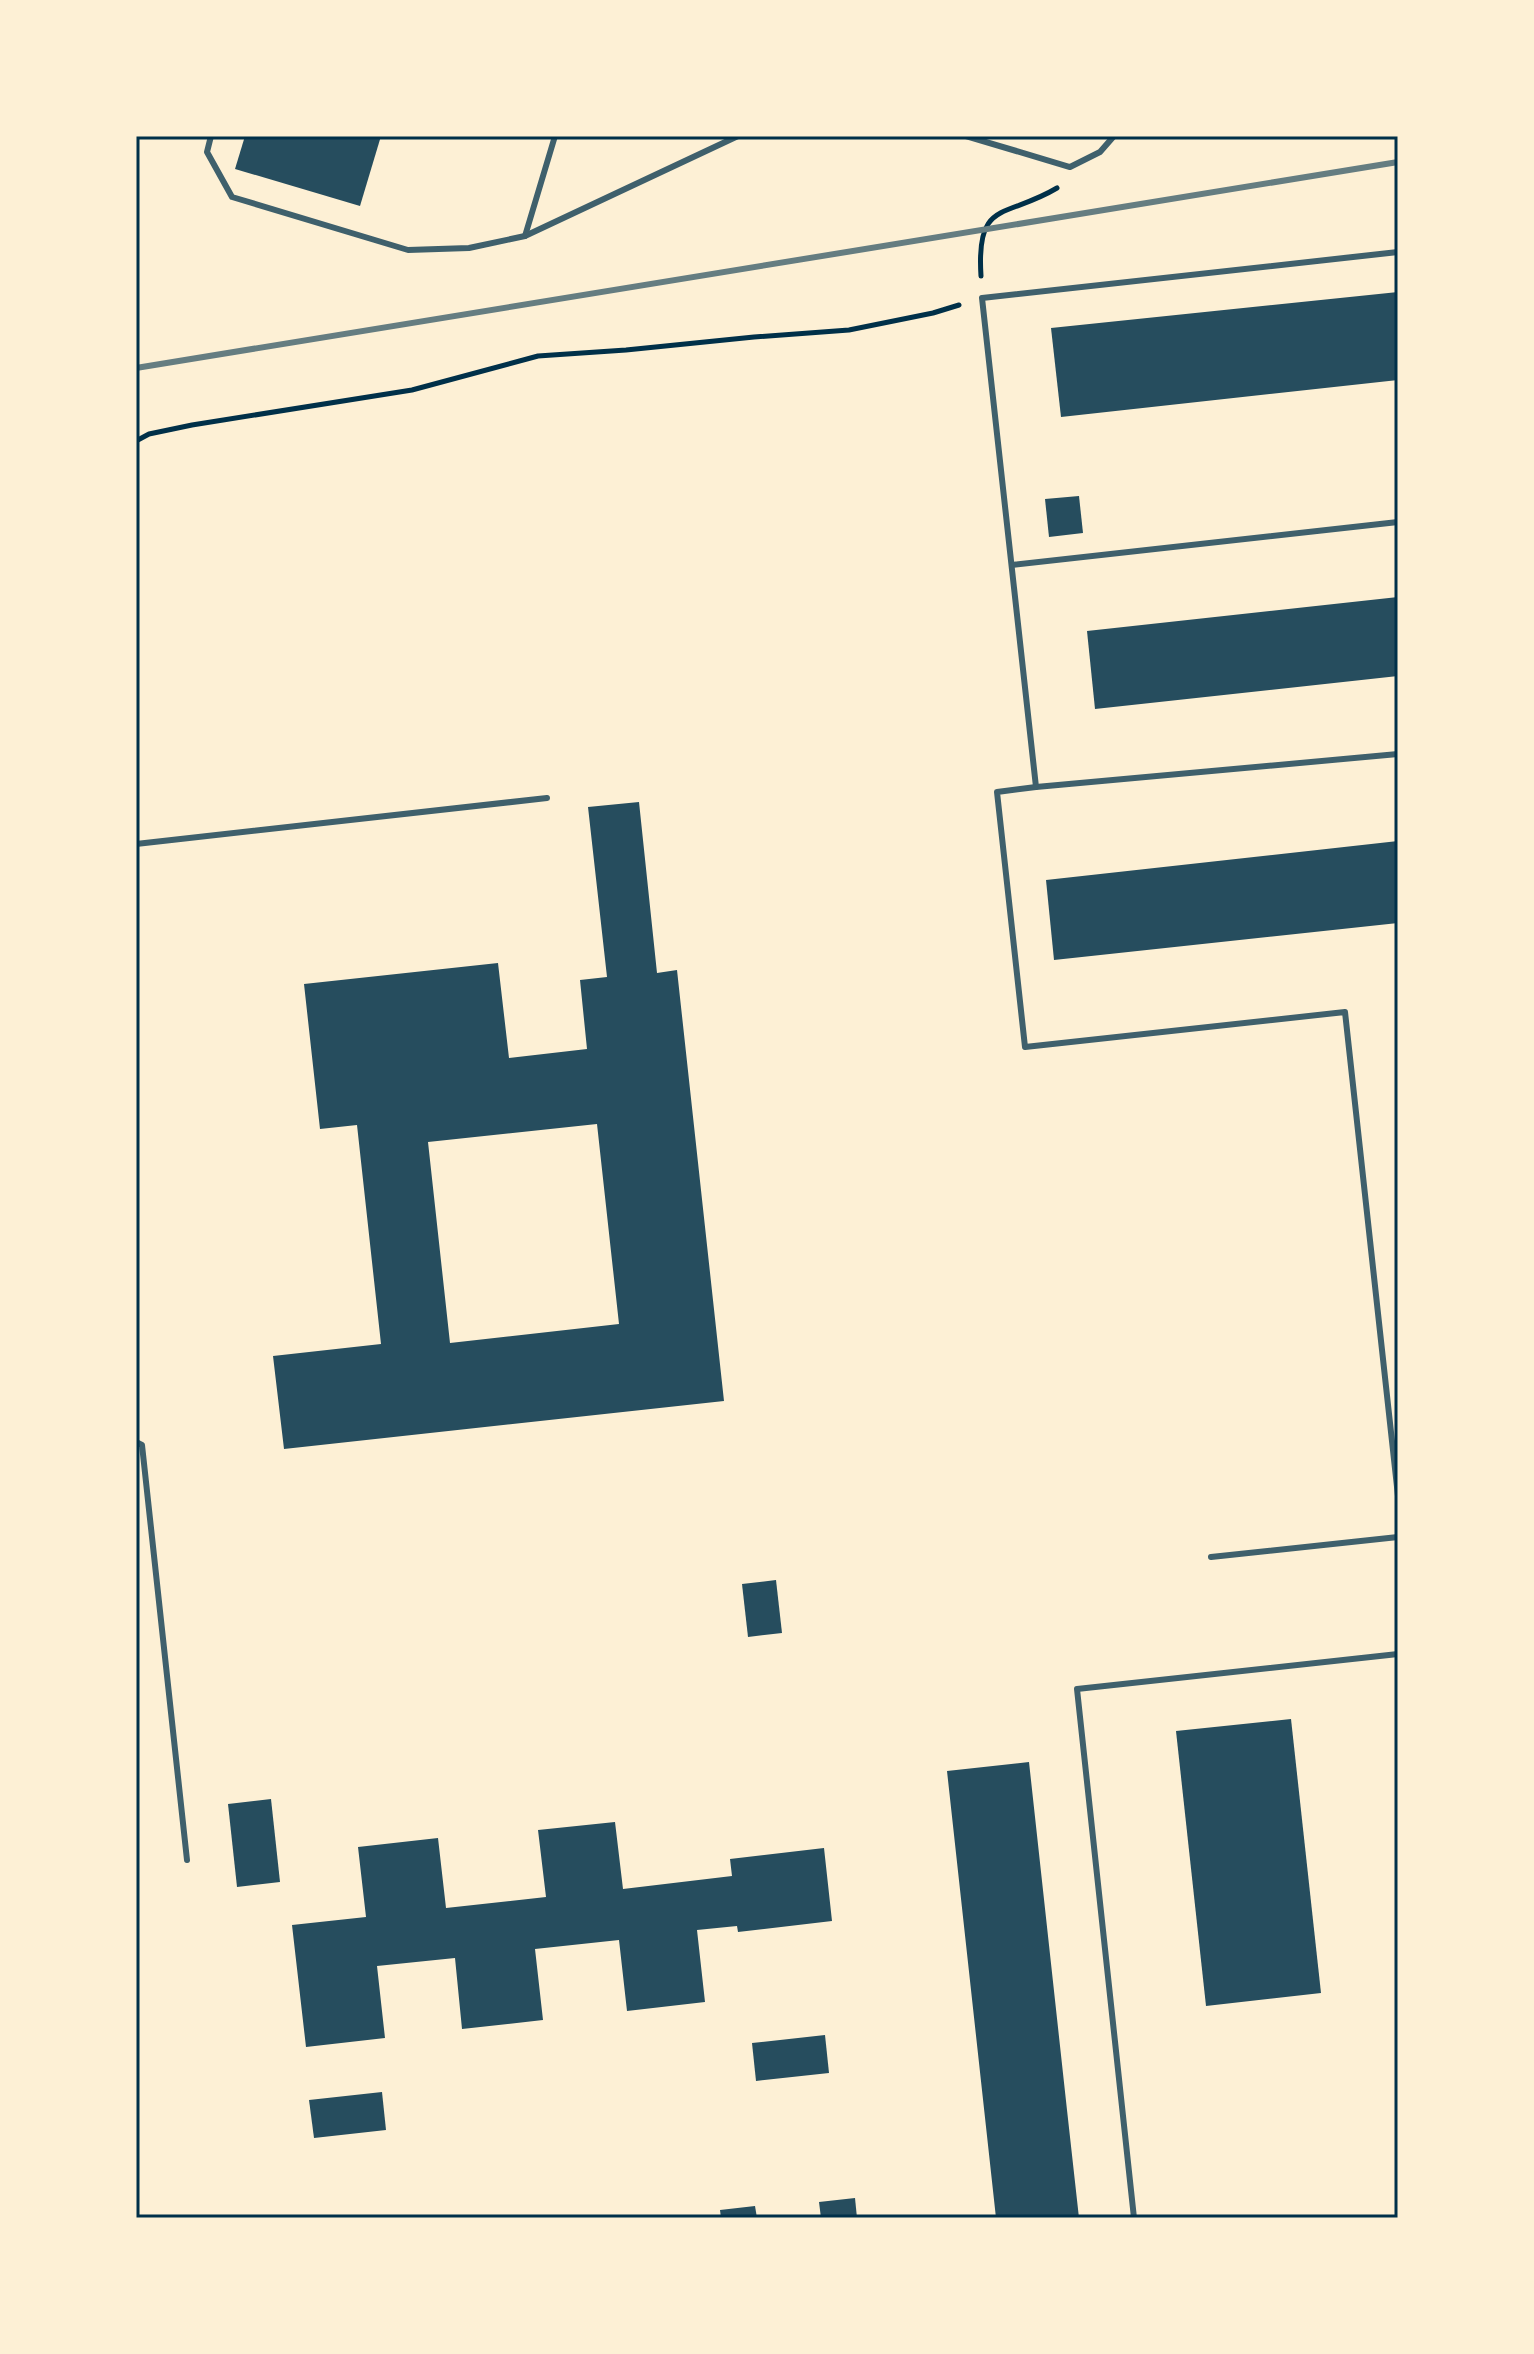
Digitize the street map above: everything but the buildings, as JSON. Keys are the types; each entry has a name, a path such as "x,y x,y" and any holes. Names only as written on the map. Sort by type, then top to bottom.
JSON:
{"lane":[{"path":"211,136 207,152 232,197 408,250 469,248 525,236 738,136"},
{"path":"525,236 555,136"},
{"path":"966,136 1070,167 1100,152 1114,136"},
{"path":"1036,787 982,298 1398,252"},
{"path":"1012,565 1398,522"},
{"path":"1398,754 997,792 1025,1047 1345,1012 1398,1496"},
{"path":"136,844 547,798"},
{"path":"136,1442 142,1445 187,1860"},
{"path":"1211,1557 1398,1537"},
{"path":"1134,2218 1077,1689 1398,1654"}],"path":[{"path":"136,441 149,434 192,425 412,390 538,356 849,330 933,313 982,298 980,260 984,229 995,214 1040,199 1063,185"}],"railway":[{"path":"136,368 1398,162"}]}
